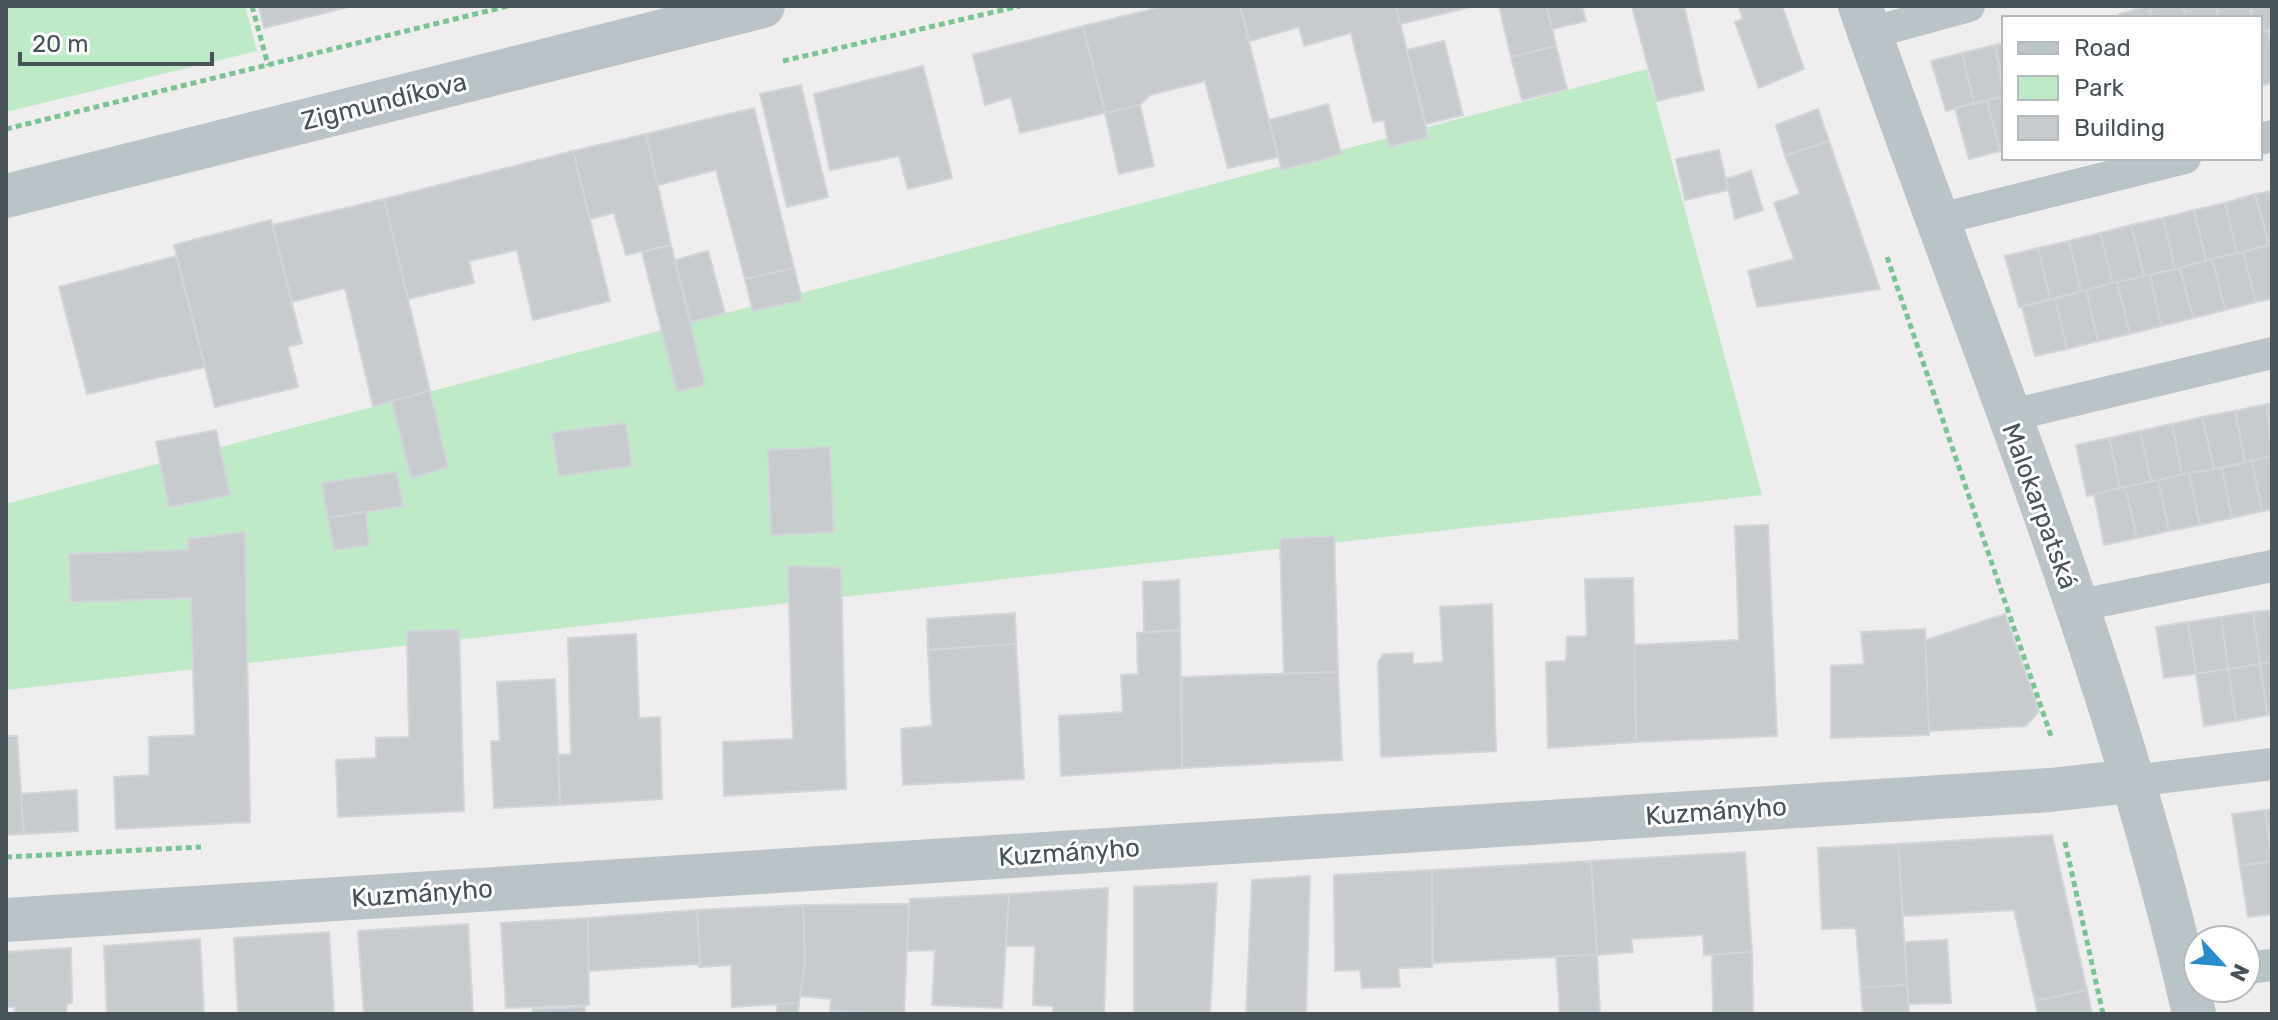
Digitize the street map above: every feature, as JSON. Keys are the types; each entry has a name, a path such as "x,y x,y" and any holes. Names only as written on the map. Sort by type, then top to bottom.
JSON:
{"street":[{"name":"Zigmundíkova","path":"6,196 763,6"},
{"name":"Malokarpatská","path":"1865,20 2076,606 2182,951"},
{"name":"Kuzmányho","path":"6,920 2050,790 2132,781"}],"lane":[{"path":"1865,20 1969,6"},
{"path":"1936,220 2177,160"},
{"path":"2008,416 2272,353"},
{"path":"2076,606 2272,566"},
{"path":"2132,781 2272,764"}],"path":[{"path":"252,6 268,65"},
{"path":"6,129 508,6"},
{"path":"1883,245 2056,752 2050,790 2103,1014"}],"green space":[{"path":"6,6 245,6 257,51 6,112"},
{"path":"1647,69 1762,495 6,690 6,504"}],"building":[{"path":"259,6 352,6 264,28"},
{"path":"1165,6 1240,6 1278,157 1228,168 1205,81 1150,95 1140,105 1105,113 1083,26"},
{"path":"1240,6 1396,6 1428,137 1389,147 1384,120 1373,122 1351,33 1304,46 1299,27 1250,41"},
{"path":"1396,6 1475,6 1400,24"},
{"path":"1499,6 1547,6 1556,46 1511,57"},
{"path":"1547,6 1582,6 1586,21 1552,29"},
{"path":"1632,6 1684,6 1704,90 1657,101"},
{"path":"1738,6 1782,6 1804,69 1759,88 1735,22 1743,19"},
{"path":"2149,6 2152,16 2120,16"},
{"path":"2149,6 2183,6 2186,16 2152,16"},
{"path":"2183,6 2216,6 2218,16 2186,16"},
{"path":"2216,6 2250,6 2252,16 2218,16"},
{"path":"2250,6 2272,6 2272,29 2262,32 2262,16 2252,16"},
{"path":"1083,26 1105,113 1020,133 1011,97 985,105 973,55"},
{"path":"2268,30 2272,45 2272,83 2262,86 2262,32"},
{"path":"1444,41 1463,115 1426,124 1407,50"},
{"path":"2002,43 2002,76 1995,45"},
{"path":"1995,45 2002,96 1974,103 1962,53"},
{"path":"1556,46 1567,89 1522,100 1511,57"},
{"path":"1962,53 1974,103 1946,111 1931,61"},
{"path":"923,66 952,178 908,189 899,156 830,170 814,94"},
{"path":"801,85 828,197 787,207 760,94"},
{"path":"2002,97 2002,150 2000,151 1987,101"},
{"path":"1987,101 2000,151 1969,159 1955,108"},
{"path":"1328,104 1341,154 1282,170 1269,120"},
{"path":"1140,105 1154,166 1119,174 1105,113"},
{"path":"754,108 794,268 745,279 716,170 658,185 646,134"},
{"path":"1818,109 1829,141 1785,156 1776,125"},
{"path":"646,134 671,245 626,255 614,213 590,219 573,151"},
{"path":"1829,141 1880,289 1757,307 1748,271 1794,259 1774,203 1800,194 1785,156"},
{"path":"1719,150 1728,190 1685,200 1676,159"},
{"path":"573,151 610,301 533,320 517,250 469,261 474,283 408,299 384,199"},
{"path":"1751,171 1763,210 1735,219 1726,179"},
{"path":"2272,191 2272,245 2269,245 2255,194"},
{"path":"2255,194 2269,245 2237,254 2225,203"},
{"path":"384,199 430,391 373,406 345,288 292,302 273,225"},
{"path":"2225,203 2237,254 2206,261 2194,210"},
{"path":"2194,210 2206,261 2175,269 2163,218"},
{"path":"2163,218 2175,269 2144,276 2131,225"},
{"path":"271,220 302,343 288,347 298,387 215,407 174,245"},
{"path":"2131,225 2144,276 2113,284 2100,233"},
{"path":"2100,233 2113,284 2081,291 2069,241"},
{"path":"2069,241 2081,291 2050,299 2038,248"},
{"path":"671,245 705,385 677,391 642,252"},
{"path":"2272,245 2272,299 2256,302 2243,252"},
{"path":"2038,248 2050,299 2019,307 2005,256"},
{"path":"708,251 725,313 691,322 675,260"},
{"path":"2243,252 2256,302 2225,310 2212,259"},
{"path":"176,256 205,367 87,394 59,287"},
{"path":"2212,259 2225,310 2193,318 2180,268"},
{"path":"794,268 802,300 753,311 745,279"},
{"path":"2180,268 2193,318 2161,326 2150,275"},
{"path":"2150,275 2161,326 2130,334 2117,282"},
{"path":"2117,282 2130,334 2098,341 2086,290"},
{"path":"2086,290 2098,341 2067,349 2055,299"},
{"path":"2055,299 2067,349 2035,356 2022,307"},
{"path":"430,391 448,467 411,478 392,401"},
{"path":"2272,403 2272,431 2267,404"},
{"path":"2267,404 2272,456 2245,462 2235,411"},
{"path":"2235,411 2245,462 2214,469 2202,417"},
{"path":"2202,417 2214,469 2182,476 2172,424"},
{"path":"626,423 632,466 559,476 552,433"},
{"path":"2172,424 2182,476 2151,482 2140,431"},
{"path":"216,430 230,495 169,507 156,442"},
{"path":"2140,431 2151,482 2120,489 2109,438"},
{"path":"2109,438 2120,489 2087,496 2076,445"},
{"path":"830,447 834,532 771,535 768,450"},
{"path":"2272,456 2272,510 2262,511 2252,461"},
{"path":"2252,461 2262,511 2232,518 2222,468"},
{"path":"2222,468 2232,518 2200,525 2189,473"},
{"path":"397,472 403,506 328,518 322,483"},
{"path":"2189,473 2200,525 2169,531 2158,480"},
{"path":"2158,480 2169,531 2137,538 2125,487"},
{"path":"2125,487 2137,538 2104,545 2094,494"},
{"path":"366,512 369,545 334,550 328,518"},
{"path":"1768,525 1777,736 1636,742 1633,645 1739,640 1735,526"},
{"path":"245,532 250,822 116,829 114,777 149,775 149,737 195,735 191,598 71,602 69,554 189,550 188,539"},
{"path":"1334,536 1338,672 1284,674 1280,539"},
{"path":"788,566 841,568 846,789 724,796 723,742 793,739"},
{"path":"1633,578 1636,742 1548,748 1546,662 1566,661 1567,637 1587,636 1585,579"},
{"path":"1179,580 1180,630 1144,632 1143,582"},
{"path":"1492,604 1496,751 1381,757 1378,662 1384,654 1413,653 1413,664 1443,662 1440,607"},
{"path":"2272,610 2272,662 2260,664 2253,612"},
{"path":"2253,612 2260,664 2228,669 2221,617"},
{"path":"1015,613 1016,644 928,650 927,619"},
{"path":"2005,614 2039,711 2026,726 1928,731 1923,641"},
{"path":"2221,617 2228,669 2196,674 2188,622"},
{"path":"2188,622 2196,674 2164,678 2156,627"},
{"path":"1925,629 1929,735 1831,738 1831,666 1864,664 1861,632"},
{"path":"459,630 464,811 338,817 336,760 376,758 376,738 409,737 407,631"},
{"path":"1180,630 1182,768 1061,776 1059,716 1123,712 1121,675 1138,674 1137,633"},
{"path":"636,634 639,718 660,717 662,799 560,805 558,755 571,754 568,638"},
{"path":"1016,644 1024,779 903,785 901,729 932,726 928,650"},
{"path":"2272,662 2272,715 2267,715 2260,664"},
{"path":"2260,664 2267,715 2236,721 2228,669"},
{"path":"2228,669 2236,721 2204,726 2196,674"},
{"path":"1338,672 1342,760 1182,768 1182,677"},
{"path":"555,679 560,805 494,808 491,741 500,741 497,682"},
{"path":"6,736 17,736 24,834 6,835"},
{"path":"77,790 78,831 24,834 21,794"},
{"path":"2272,809 2272,860 2265,810"},
{"path":"2265,810 2272,861 2240,866 2232,814"},
{"path":"2052,835 2087,990 2035,1001 2014,910 1903,916 1898,844"},
{"path":"1898,844 1907,985 1861,988 1856,928 1822,929 1818,848"},
{"path":"1745,852 1752,952 1704,955 1703,935 1631,939 1633,952 1597,955 1591,861"},
{"path":"1591,861 1597,955 1433,963 1432,870"},
{"path":"2272,861 2272,914 2248,917 2240,866"},
{"path":"1432,870 1432,967 1398,968 1400,987 1362,988 1360,970 1335,971 1334,875"},
{"path":"1310,876 1306,1014 1246,1014 1252,880"},
{"path":"1217,883 1210,1014 1134,1014 1134,887"},
{"path":"1108,888 1104,1014 1053,1014 1053,1006 1033,1005 1035,946 1006,946 1009,894"},
{"path":"1009,894 1002,1008 932,1005 935,950 906,951 910,899"},
{"path":"909,904 904,1014 830,1011 831,999 800,996 805,962 803,905"},
{"path":"803,905 805,962 799,1003 732,1007 731,965 700,967 697,910"},
{"path":"697,910 700,967 696,964 588,971 588,918"},
{"path":"588,918 589,1005 506,1008 501,923"},
{"path":"468,924 473,1014 364,1014 358,931"},
{"path":"329,932 334,1014 238,1014 234,938"},
{"path":"200,939 204,1014 107,1014 104,946"},
{"path":"1947,940 1951,1003 1908,1004 1905,942"},
{"path":"71,948 72,1003 67,1004 66,1014 14,1014 15,1007 6,1007 6,952"},
{"path":"1752,952 1753,1014 1713,1014 1712,955"},
{"path":"1597,955 1600,1014 1560,1014 1556,956"},
{"path":"1907,985 1909,1014 1863,1014 1861,988"},
{"path":"2087,990 2092,1014 2038,1014 2035,1001"},
{"path":"799,1003 798,1014 776,1014 778,1004"},
{"path":"585,1007 585,1014 533,1014 533,1009"}]}
